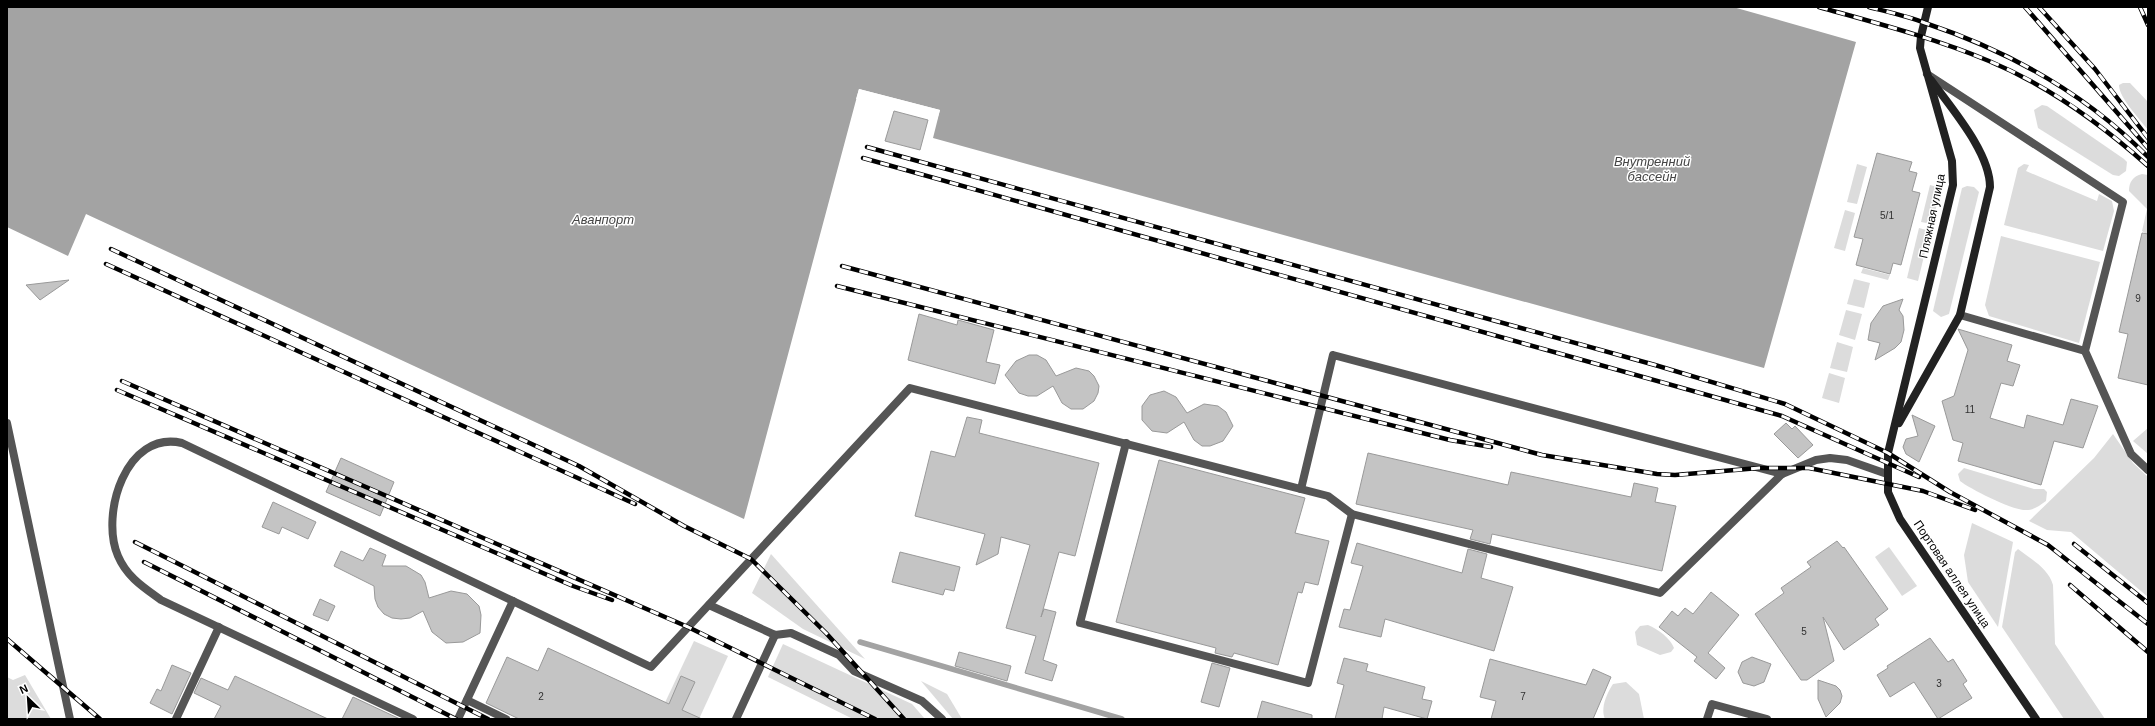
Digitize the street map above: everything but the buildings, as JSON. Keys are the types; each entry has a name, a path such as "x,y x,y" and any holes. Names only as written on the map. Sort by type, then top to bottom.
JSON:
{"street":[{"name":"Пляжная улица","path":"1894,430 1953,185 1952,161 1920,48 1921,36 1928,7"},
{"path":"1894,430 1960,315 1989,194 1990,176 1980,150 1927,74"},
{"path":"1927,74 2123,202 2085,351 2131,454 2148,470"},
{"path":"1960,315 2085,351"},
{"path":"1301,489 1333,355 1782,474"},
{"path":"413,719 160,600 136,582 127,572 118,556 112,530 115,500 134,458 157,443 174,441 182,443 651,667 910,388 1328,496 1352,514 1660,593 1782,474 1816,460 1830,458 1847,460 1887,474"},
{"path":"7,423 8,436 70,719"},
{"name":"Портовая аллея улица","path":"1894,430 1888,453 1888,492 1900,519 2036,719"},
{"path":"1126,444 1080,623 1308,683 1352,514"},
{"path":"458,719 514,601"},
{"path":"708,605 775,635 791,633 839,655 854,670 922,701 942,719"},
{"path":"176,719 219,627"},
{"path":"736,719 775,635"},
{"path":"467,700 506,719"},
{"path":"1707,719 1712,704 1767,719"}],"shaded area":[{"path":"2123,83 2130,83 2148,102 2148,130 2122,96 2119,85"},
{"path":"2042,105 2047,106 2124,159 2127,162 2126,171 2119,176 2113,175 2038,128 2034,110"},
{"path":"1857,164 1867,167 1857,204 1847,202"},
{"path":"2024,164 2029,165 2026,171 2097,201 2099,194 2112,201 2114,211 2103,251 2004,225 2018,168"},
{"path":"2142,174 2148,175 2148,235 2142,231 2147,209 2129,191 2132,180 2136,176"},
{"path":"1930,185 1941,188 1932,224 1921,222"},
{"path":"1967,186 1974,187 1979,192 1949,314 1941,317 1933,311 1962,188"},
{"path":"1845,210 1855,213 1845,251 1834,248"},
{"path":"1919,228 1930,231 1918,281 1907,278"},
{"path":"2001,236 2100,262 2079,343 1989,316 1985,305"},
{"path":"1863,268 1890,275 1888,280 1861,273"},
{"path":"1854,279 1870,283 1864,308 1847,304"},
{"path":"1846,310 1862,314 1855,340 1839,335"},
{"path":"1837,342 1853,347 1847,372 1830,368"},
{"path":"1829,373 1845,378 1839,403 1822,398"},
{"path":"2148,428 2148,454 2133,441"},
{"path":"2113,434 2133,463 2148,477 2148,597 2071,532 2047,530 2029,521 2094,458"},
{"path":"1964,468 2034,489 2044,489 2047,492 2046,501 2029,510 2012,507 2002,503 1982,494 1960,481 1958,474"},
{"path":"1972,523 2013,542 1998,627 1968,582 1964,555"},
{"path":"1889,547 1917,586 1902,596 1875,557"},
{"path":"2018,549 2039,565 2051,579 2053,585 2055,644 2105,719 2064,719 2002,627 2015,552"},
{"path":"771,554 865,659 803,629 752,593"},
{"path":"1648,625 1660,631 1667,637 1674,648 1671,652 1660,655 1637,645 1635,632 1640,626"},
{"path":"694,641 728,656 699,719 662,709"},
{"path":"783,644 912,704 925,719 853,719 768,677"},
{"path":"25,675 51,719 7,719 7,677 13,680"},
{"path":"921,681 947,694 962,719 953,719"},
{"path":"1626,682 1639,694 1644,719 1605,719 1603,710 1604,705 1613,684"}],"water":[{"path":"7,7 1733,7 1856,42 1764,368 933,138 940,110 859,89 744,519 86,214 68,256 7,227"}],"pier":[{"path":"859,89 940,110 937,120 935,120 938,112 860,91 858,99 856,99"}],"waterway":[{"path":"860,642 1122,719"}],"railway":[{"path":"1819,7 1926,38 1989,61 2011,71 2053,94 2092,120 2148,166"},
{"path":"1869,7 1911,18 1956,34 2016,61 2045,77 2099,113 2148,157"},
{"path":"2025,7 2148,148"},
{"path":"2039,7 2095,69 2148,138"},
{"path":"2140,7 2148,25"},
{"path":"867,147 1655,365 1785,404 1888,453 1950,492 2048,545 2148,624"},
{"path":"863,158 1782,416 1919,477"},
{"path":"111,249 579,466 684,526 751,559 826,633 904,719"},
{"path":"106,264 635,504"},
{"path":"842,266 1542,455 1657,474 1675,475 1759,468 1809,468 1923,491 1975,510"},
{"path":"837,286 1450,440 1491,447"},
{"path":"122,381 688,627 875,719"},
{"path":"117,390 573,586 612,600"},
{"path":"135,542 488,719"},
{"path":"2074,544 2148,603"},
{"path":"144,562 456,719"},
{"path":"2070,585 2148,652"},
{"path":"7,639 100,719"}],"water label":[{"name":"Внутренний бассейн","path":"1652,168"},
{"name":"Аванпорт","path":"603,219"}]}
